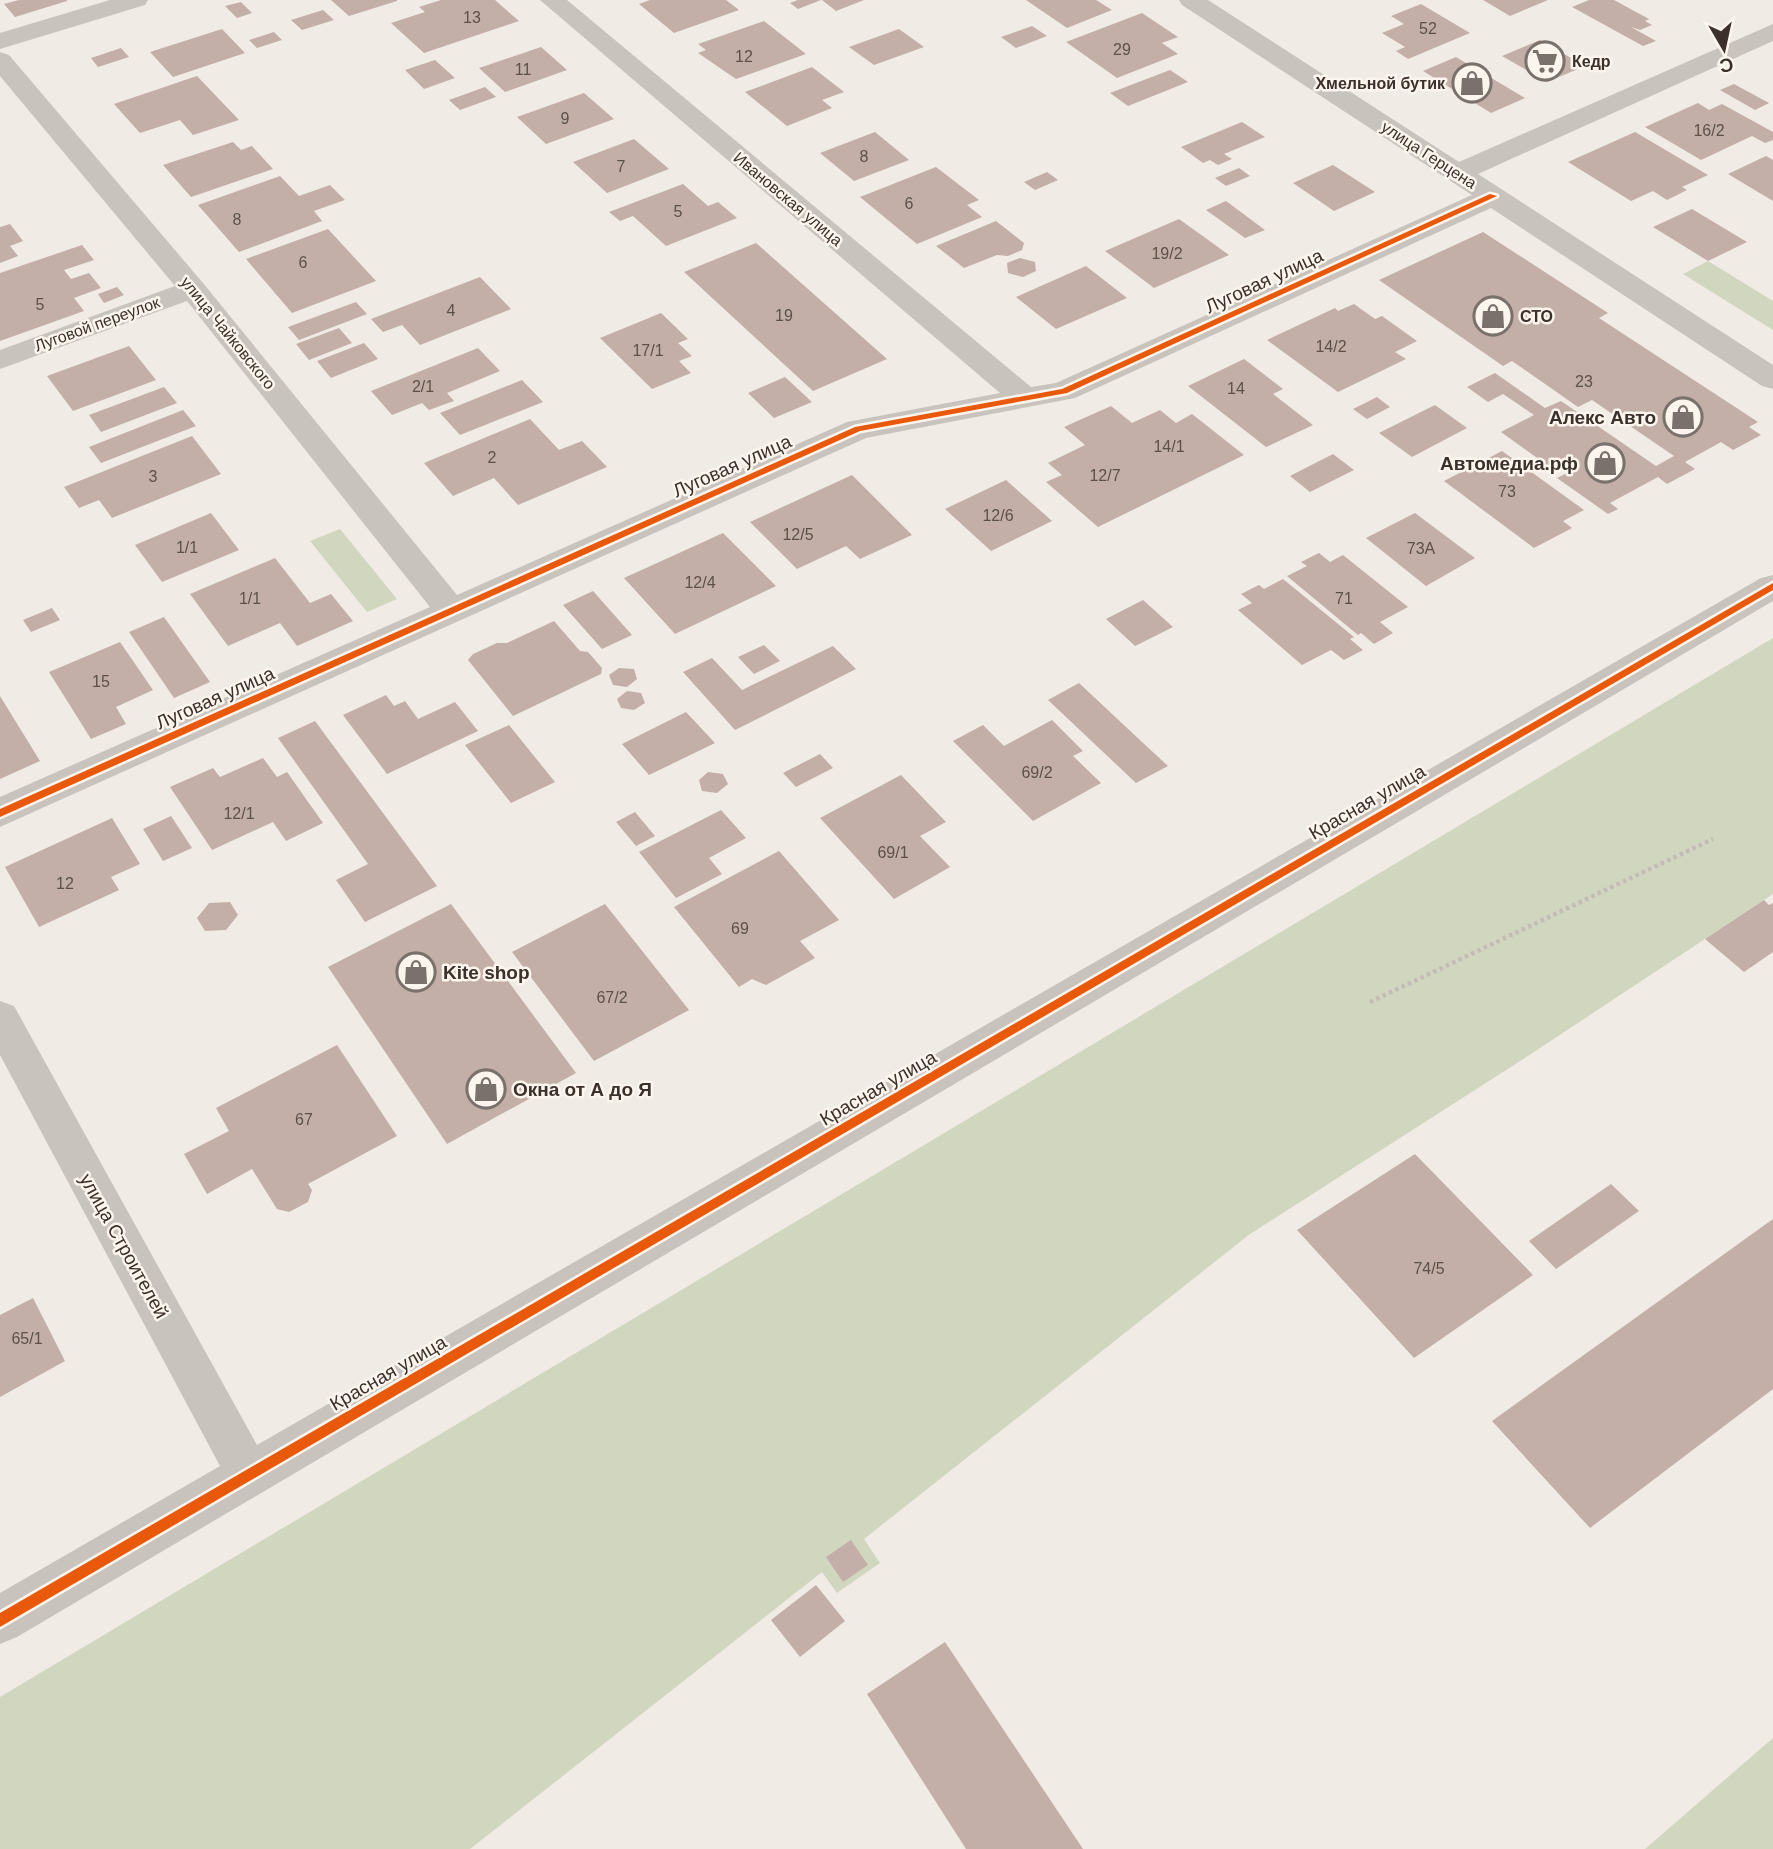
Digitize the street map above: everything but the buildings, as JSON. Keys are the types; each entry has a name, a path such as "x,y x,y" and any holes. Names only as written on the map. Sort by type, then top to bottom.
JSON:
{"street":[{"path":"0,41 136,0"},
{"name":"Ивановская улица","path":"552,0 1025,398"},
{"name":"улица Герцена","path":"1191,0 1773,379"},
{"path":"1458,173 1773,32"},
{"name":"улица Чайковского","path":"0,60 193,289 452,611"},
{"name":"Луговая улица","path":"0,813 858,429 1064,391 1493,196"},
{"name":"Луговой переулок","path":"0,360 193,289"},
{"name":"Красная улица","path":"0,1620 1773,586"},
{"name":"улица Строителей","path":"0,1017 249,1475"}],"path":[{"path":"1370,1002 1713,839"}],"green space":[{"path":"1708,261 1773,301 1773,330 1683,274"},
{"path":"340,529 397,599 367,612 310,541"},
{"path":"1773,638 1773,894 1534,1052 1250,1234 864,1539 880,1563 837,1593 822,1572 470,1849 0,1849 0,1697"},
{"path":"1773,1738 1773,1849 1645,1849"}],"cycle path":[{"path":"0,813 858,429 1064,391 1493,196"},
{"path":"0,1620 1773,586"}],"place":[{"name":"Кедр","path":"1545,61"},
{"name":"Хмельной бутик","path":"1472,83"},
{"name":"СТО","path":"1493,316"},
{"name":"Алекс Авто","path":"1683,417"},
{"name":"Автомедиа.рф","path":"1605,463"},
{"name":"Kite shop","path":"416,972"},
{"name":"Окна от А до Я","path":"486,1089"}]}
